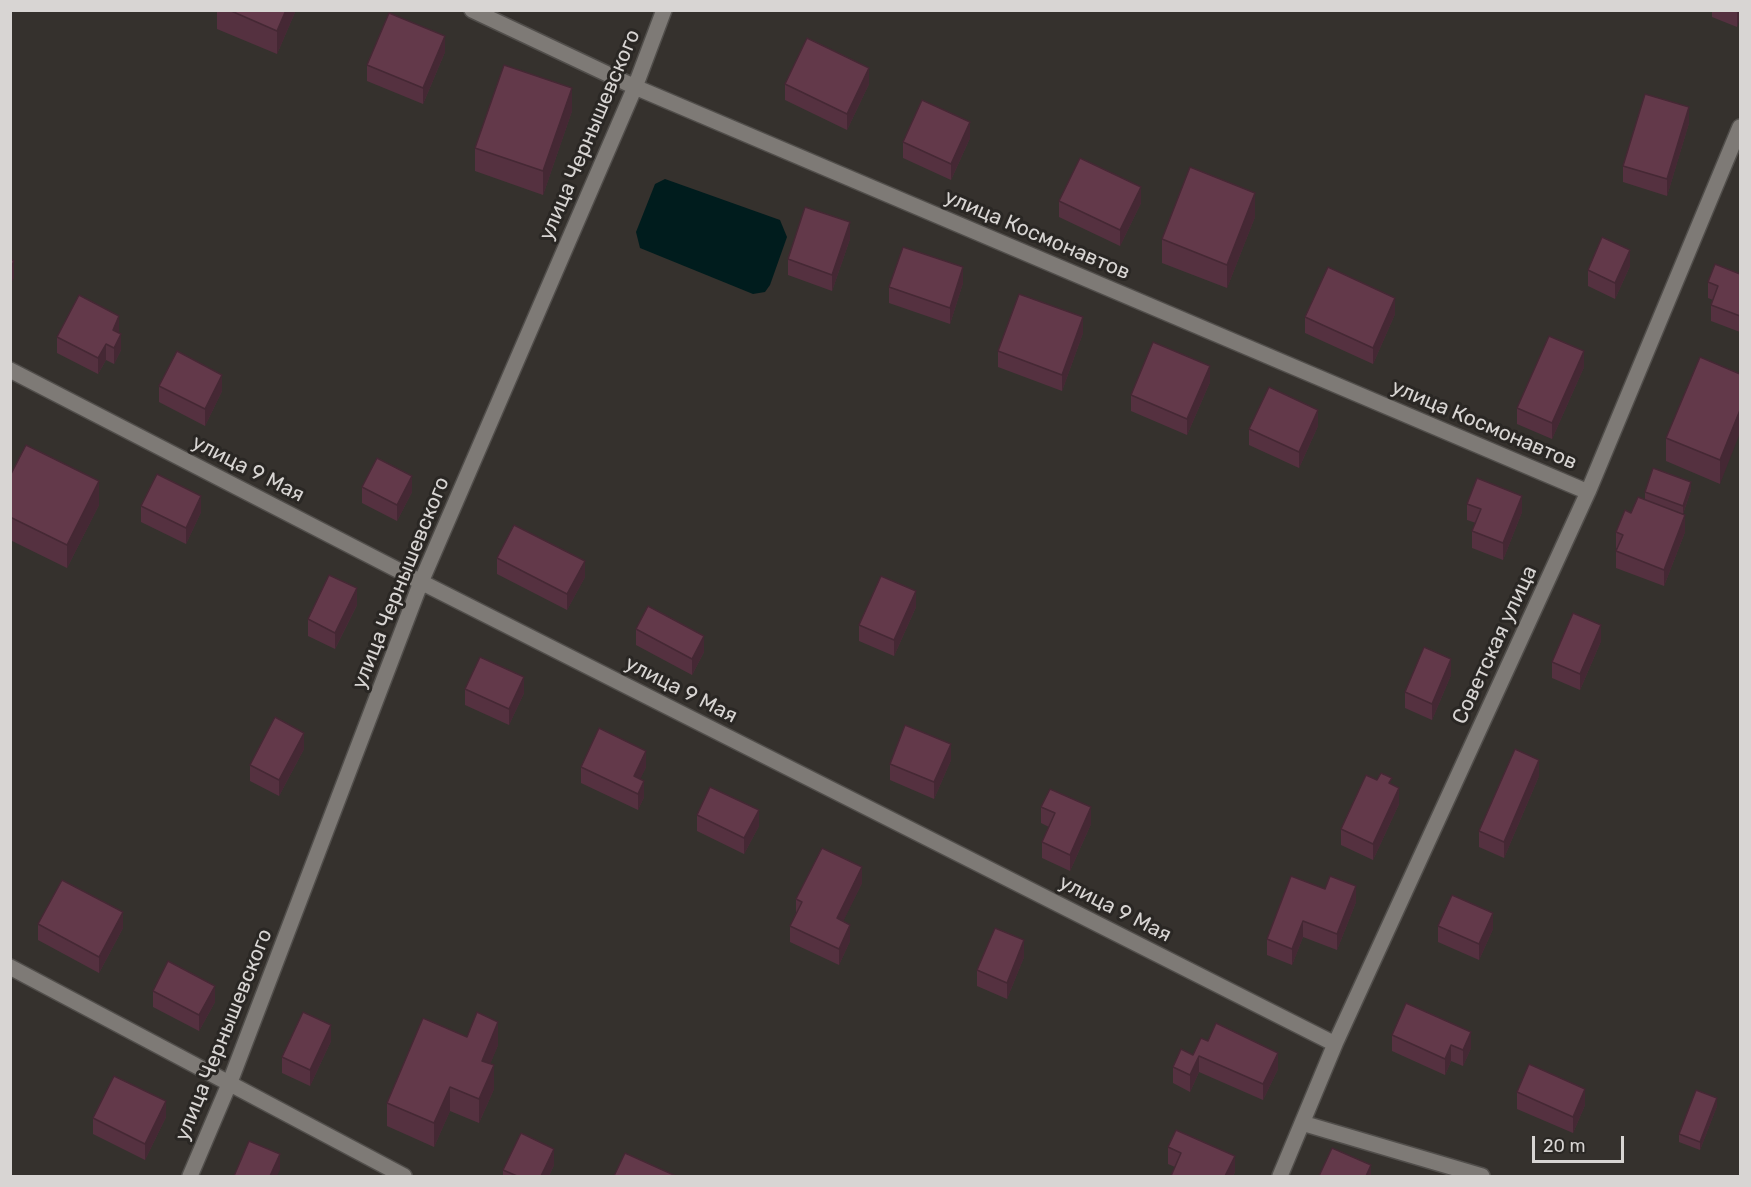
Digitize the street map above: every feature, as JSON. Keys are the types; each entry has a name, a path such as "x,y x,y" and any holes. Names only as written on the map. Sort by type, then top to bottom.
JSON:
{"street":[{"name":"улица Космонавтов","path":"472,10 635,87 1588,492"},
{"name":"улица Чернышевского","path":"190,1176 230,1082 421,582 635,87 664,10"},
{"name":"Советская улица","path":"1280,1176 1335,1044 1588,492 1740,127"},
{"name":"улица 9 Мая","path":"10,370 421,582 1335,1044"},
{"path":"10,967 404,1176"},
{"path":"1302,1123 1482,1176"}],"water":[{"path":"665,179 780,220 787,237 770,285 765,292 753,294 640,248 636,232 655,184"}],"building":[{"path":"229,10 286,10 277,31"},
{"path":"389,13 445,36 423,88 367,65"},
{"path":"807,38 869,68 847,114 785,84"},
{"path":"504,65 572,88 543,171 475,148"},
{"path":"1645,94 1689,107 1667,179 1623,166"},
{"path":"922,100 970,122 951,164 903,142"},
{"path":"1080,158 1141,187 1120,230 1059,201"},
{"path":"1190,167 1255,193 1227,265 1162,239"},
{"path":"805,207 850,222 832,275 788,259"},
{"path":"1602,237 1630,250 1615,283 1588,270"},
{"path":"903,247 963,267 950,308 889,287"},
{"path":"1715,264 1740,274 1740,316 1711,305 1718,286 1708,282"},
{"path":"1328,267 1395,298 1373,348 1305,317"},
{"path":"1019,294 1083,317 1062,375 998,351"},
{"path":"79,295 119,316 113,330 121,334 114,348 106,344 98,358 57,337"},
{"path":"1549,336 1584,351 1552,423 1517,408"},
{"path":"1153,342 1210,366 1187,419 1131,395"},
{"path":"177,351 222,375 205,409 159,386"},
{"path":"1700,357 1740,374 1740,410 1720,460 1666,438"},
{"path":"1269,387 1318,410 1299,452 1249,429"},
{"path":"26,445 99,481 67,545 10,517 10,476"},
{"path":"377,458 412,476 397,505 362,487"},
{"path":"1653,468 1691,482 1683,506 1645,492"},
{"path":"157,474 201,496 186,528 141,506"},
{"path":"1477,478 1522,496 1503,543 1472,531 1481,509 1467,504"},
{"path":"1638,497 1685,515 1664,570 1616,551 1623,535 1616,532 1625,510 1631,513"},
{"path":"514,525 585,561 567,594 497,558"},
{"path":"329,575 357,588 335,633 308,619"},
{"path":"881,576 916,591 894,640 859,625"},
{"path":"648,606 704,636 692,659 636,629"},
{"path":"1573,613 1601,625 1580,674 1552,662"},
{"path":"1424,647 1451,659 1432,704 1405,692"},
{"path":"480,657 524,677 509,709 465,689"},
{"path":"275,717 304,733 279,780 250,765"},
{"path":"905,725 951,744 934,782 890,764"},
{"path":"599,728 646,751 634,776 644,781 638,794 581,767"},
{"path":"1515,749 1539,760 1504,842 1479,831"},
{"path":"1381,773 1392,778 1389,783 1399,788 1373,844 1341,829 1366,775 1377,780"},
{"path":"710,787 759,810 744,838 697,815"},
{"path":"1050,789 1091,807 1070,855 1042,842 1055,813 1041,807"},
{"path":"822,848 862,867 837,918 850,925 839,949 790,926 802,902 796,899"},
{"path":"1291,876 1325,889 1330,876 1356,886 1337,934 1303,921 1292,949 1267,939"},
{"path":"62,880 123,912 99,957 38,924"},
{"path":"1452,895 1493,913 1479,944 1438,926"},
{"path":"995,928 1024,940 1007,983 977,970"},
{"path":"168,961 215,986 199,1015 153,991"},
{"path":"1406,1003 1471,1032 1463,1050 1451,1045 1445,1059 1392,1035"},
{"path":"303,1012 331,1025 310,1070 282,1057"},
{"path":"477,1012 498,1022 482,1061 494,1065 479,1099 450,1087 434,1123 387,1103 423,1018 467,1037"},
{"path":"1216,1023 1278,1053 1263,1084 1199,1056 1190,1075 1173,1067 1181,1049 1193,1055 1201,1038 1208,1041"},
{"path":"1529,1064 1585,1089 1573,1117 1517,1092"},
{"path":"114,1076 166,1101 145,1144 93,1118"},
{"path":"1696,1090 1717,1098 1700,1142 1679,1134"},
{"path":"1176,1130 1235,1156 1225,1176 1171,1176 1181,1153 1168,1147"},
{"path":"521,1133 554,1149 541,1176 517,1176 503,1170"},
{"path":"249,1141 280,1154 270,1176 234,1176"},
{"path":"1332,1148 1371,1165 1366,1176 1319,1176"},
{"path":"625,1153 676,1176 614,1176"}]}
